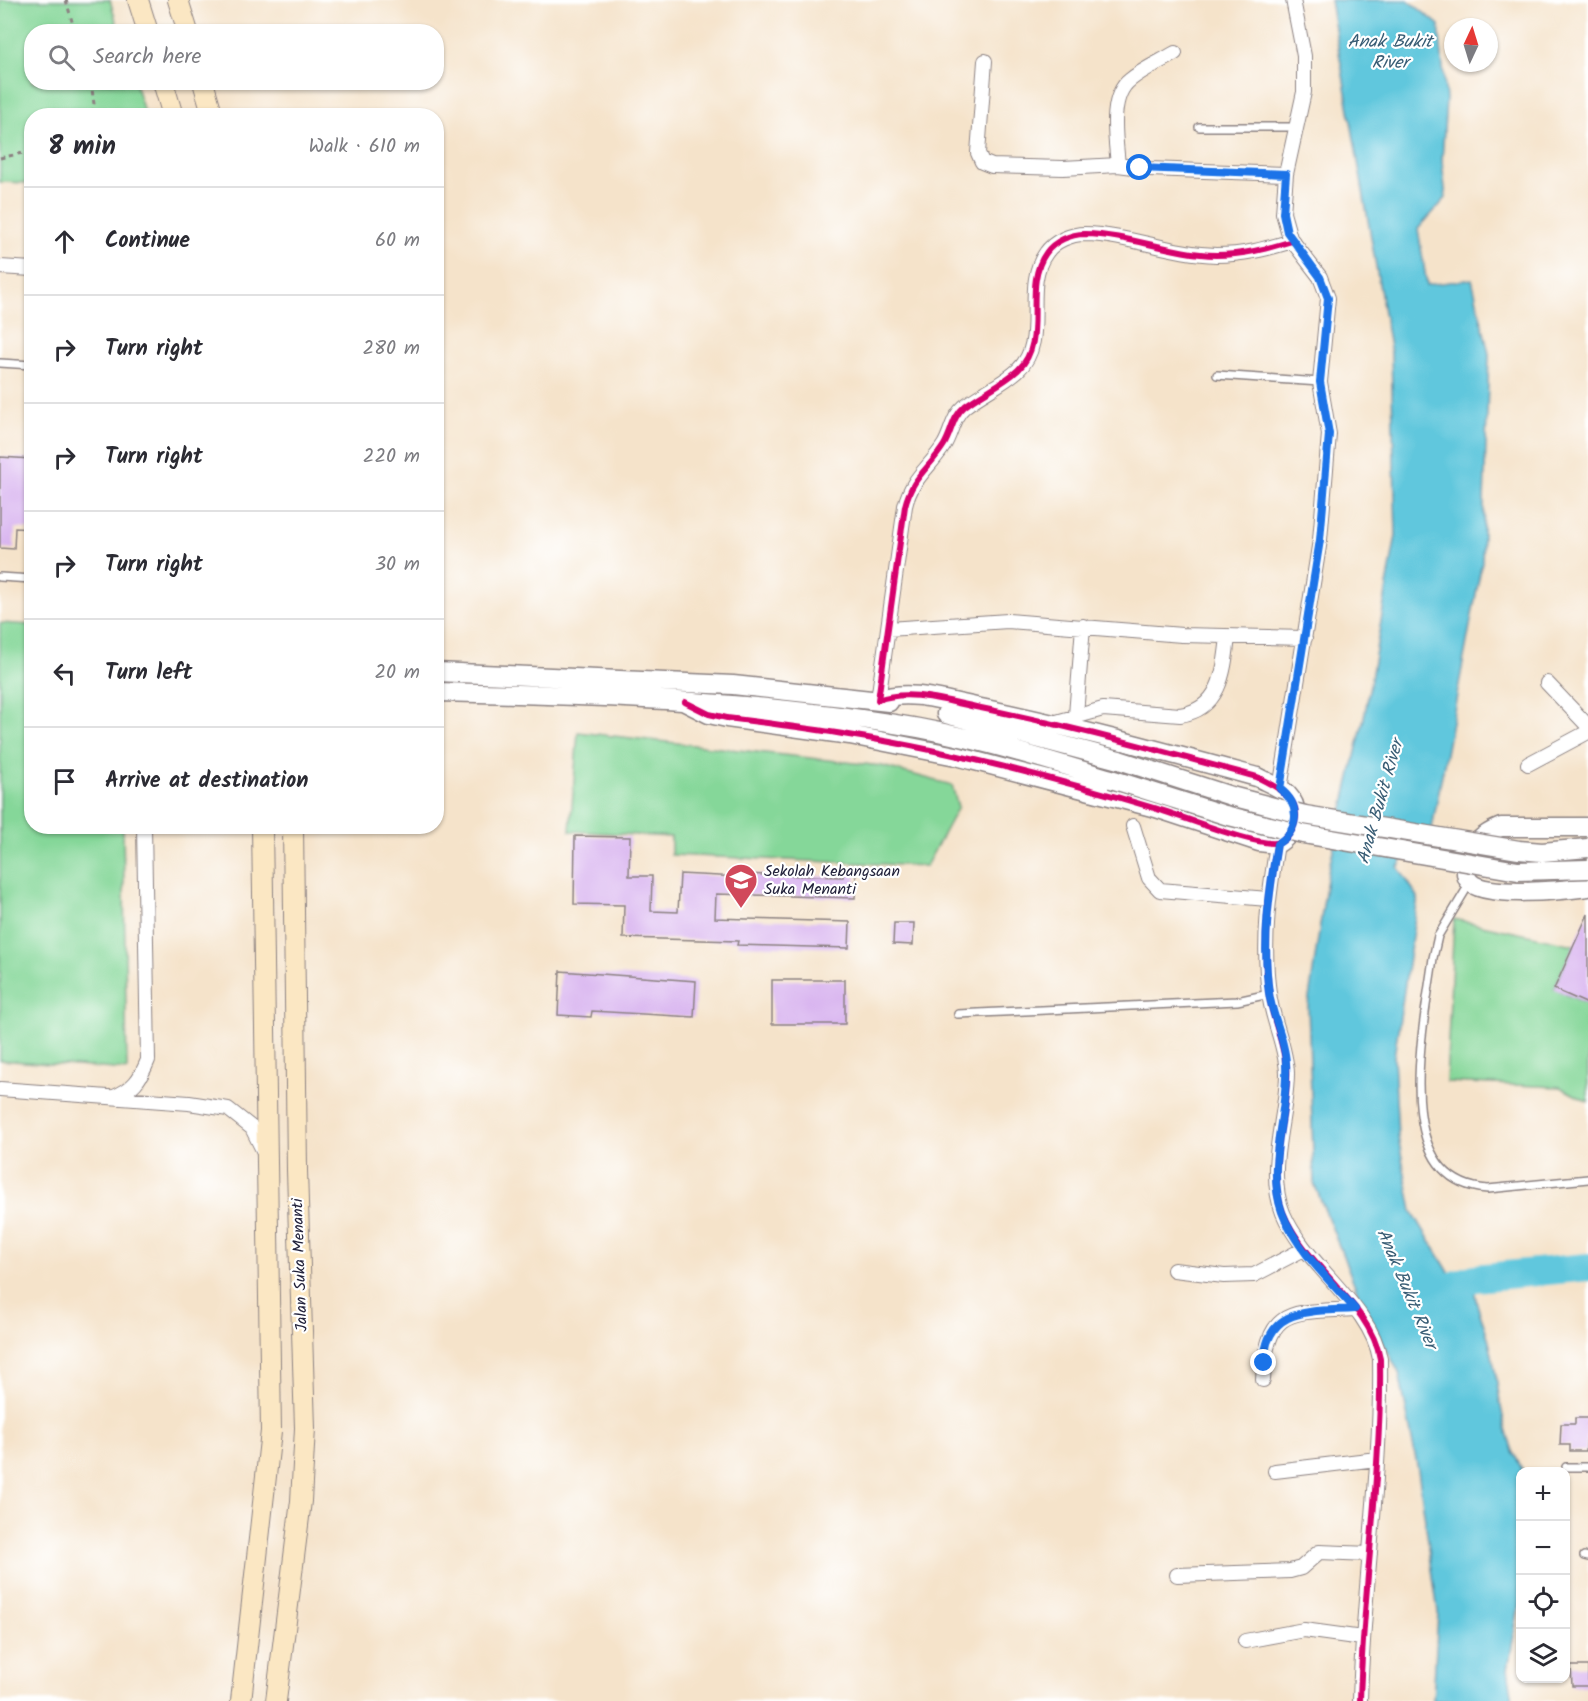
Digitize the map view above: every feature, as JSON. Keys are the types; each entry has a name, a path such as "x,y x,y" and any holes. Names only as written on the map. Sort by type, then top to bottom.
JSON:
{"main road":[{"path":"138,0 146,24"},
{"path":"178,0 186,24"},
{"path":"165,90 171,108"},
{"path":"205,90 211,108"},
{"name":"Jalan Suka Menanti","path":"241,1701 251,1632 271,1431 262,834"},
{"name":"Jalan Suka Menanti","path":"276,1701 301,1502 304,1428 297,1170 294,834"}],"street":[{"path":"1280,789 1320,540 1329,434 1320,382 1328,298 1320,277 1292,241 1283,213 1286,174 1304,92 1305,72 1293,0"},
{"path":"1118,165 1117,111 1121,88 1130,80 1175,54"},
{"path":"985,61 978,153 982,162 992,166 1063,168 1118,165 1149,169 1286,174"},
{"path":"878,700 905,506 911,486 942,447 951,424 964,407 1018,370 1027,359 1033,342 1037,271 1046,252 1064,238 1084,234 1185,253 1215,255 1260,252 1292,241"},
{"path":"0,267 24,268"},
{"path":"888,629 986,622 1083,626 1228,637 1305,638"},
{"path":"1077,716 1083,626"},
{"path":"1053,723 1103,709 1180,715 1199,709 1219,688 1223,676 1228,637"},
{"path":"444,672 733,685 878,700 976,720 1305,815 1519,850 1542,852 1588,848"},
{"path":"1547,683 1588,726"},
{"path":"444,692 572,694 685,702 896,724 1046,759 1225,815 1303,834 1518,871 1542,873 1588,869"},
{"path":"878,700 890,695 919,696 1053,723 1257,777 1280,789 1292,801 1296,817 1290,833 1277,844 1265,933 1269,994 1286,1060 1287,1084 1276,1162 1278,1191 1282,1211 1305,1249 1369,1327 1379,1352 1377,1459 1362,1638 1360,1701"},
{"path":"685,702 709,714 727,718 850,735 1034,774 1156,808 1259,842 1277,844"},
{"path":"1528,764 1588,732"},
{"path":"1133,825 1149,878 1160,890 1268,899"},
{"path":"1588,827 1501,827 1488,833 1469,854 1466,870 1470,882 1481,888 1512,890 1588,887"},
{"path":"112,1098 130,1090 141,1078 148,1060 144,834"},
{"path":"0,1089 189,1103 228,1109 252,1128 266,1157"},
{"path":"1174,1270 1239,1277 1254,1275 1305,1249"},
{"path":"1263,1380 1268,1338 1284,1319 1302,1312 1355,1309"},
{"path":"1275,1471 1377,1459"},
{"path":"1177,1575 1290,1571 1301,1568 1319,1552 1370,1554"},
{"path":"1245,1641 1304,1630 1362,1638"}],"lane":[{"path":"1199,127 1296,127"},
{"path":"0,363 24,364"},
{"path":"1217,375 1320,382"},
{"path":"0,577 24,578"},
{"path":"1470,882 1438,936 1433,958 1419,1094 1422,1124 1436,1162 1449,1178 1474,1188 1588,1179"},
{"path":"958,1014 1237,1001 1269,994"},
{"path":"1570,1467 1588,1467"}],"path":[{"path":"66,0 73,24"},
{"path":"92,90 93,108"},
{"path":"0,158 24,153"}],"green space":[{"path":"0,0 110,0 117,24 24,24 24,90 137,90 143,108 24,108 24,183 0,182"},
{"path":"0,623 24,625 24,834 123,834 127,1070 0,1060"},
{"path":"578,732 882,766 952,785 958,807 926,866 671,855 671,837 570,831"},
{"path":"1454,919 1574,945 1554,989 1588,1004 1588,1102 1560,1087 1446,1082"}],"water":[{"name":"Anak Bukit River","path":"1330,0 1408,0 1439,25 1446,99 1442,161 1446,198 1418,229 1427,285 1472,279 1489,354 1482,562 1429,844 1411,847 1398,867 1418,897 1394,1057 1398,1137 1412,1211 1450,1274 1475,1278 1477,1302 1493,1358 1501,1408 1509,1440 1521,1467 1516,1467 1516,1623 1508,1669 1513,1701 1433,1701 1438,1612 1418,1470 1399,1373 1359,1296 1314,1183 1308,1005 1328,872 1365,713 1396,535 1391,353"}],"building":[{"path":"0,457 24,458 24,529 15,528 14,549 0,548"},
{"path":"575,836 630,837 629,876 652,876 651,911 678,912 680,874 739,877 739,874 843,877 844,870 856,870 855,898 716,894 715,918 850,922 849,948 737,945 738,941 623,938 624,905 574,904"},
{"path":"1588,914 1588,1004 1554,989"},
{"path":"894,923 914,923 913,945 893,944"},
{"path":"560,971 696,981 694,1017 592,1011 591,1017 558,1015"},
{"path":"772,980 845,980 845,1024 772,1024"},
{"path":"1575,1418 1588,1418 1586,1451 1570,1451 1570,1445 1560,1445 1561,1424 1575,1424"},
{"path":"1571,1666 1588,1666 1588,1686 1572,1686"}],"waterway":[{"path":"1440,1290 1475,1278 1588,1267"}],"cycle path":[{"path":"685,702 709,714 727,718 834,732 964,757 1116,797 1257,841 1271,843 1284,839 1294,825 1295,807 1286,794 1257,777 1016,715 916,696 903,695 878,700 908,496 916,480 944,445 961,410 1012,375 1027,358 1034,329 1036,281 1039,267 1049,249 1063,239 1085,234 1216,255 1254,251 1292,241"},
{"path":"1277,844 1269,900 1266,955 1271,1003 1287,1073 1276,1161 1278,1196 1283,1213 1306,1251 1364,1321 1374,1339 1380,1359 1378,1444 1360,1701"}],"place":[{"name":"Sekolah Kebangsaan Suka Menanti","path":"741,909"}],"route":[{"path":"1140,168 1286,174 1283,213 1287,232 1320,277 1328,298 1320,382 1329,434 1320,540 1280,789 1292,801 1296,817 1290,833 1277,844 1268,899 1265,956 1274,1019 1286,1060 1287,1084 1276,1162 1282,1211 1300,1244 1355,1309 1302,1312 1284,1319 1274,1328 1268,1338 1264,1363"}]}
